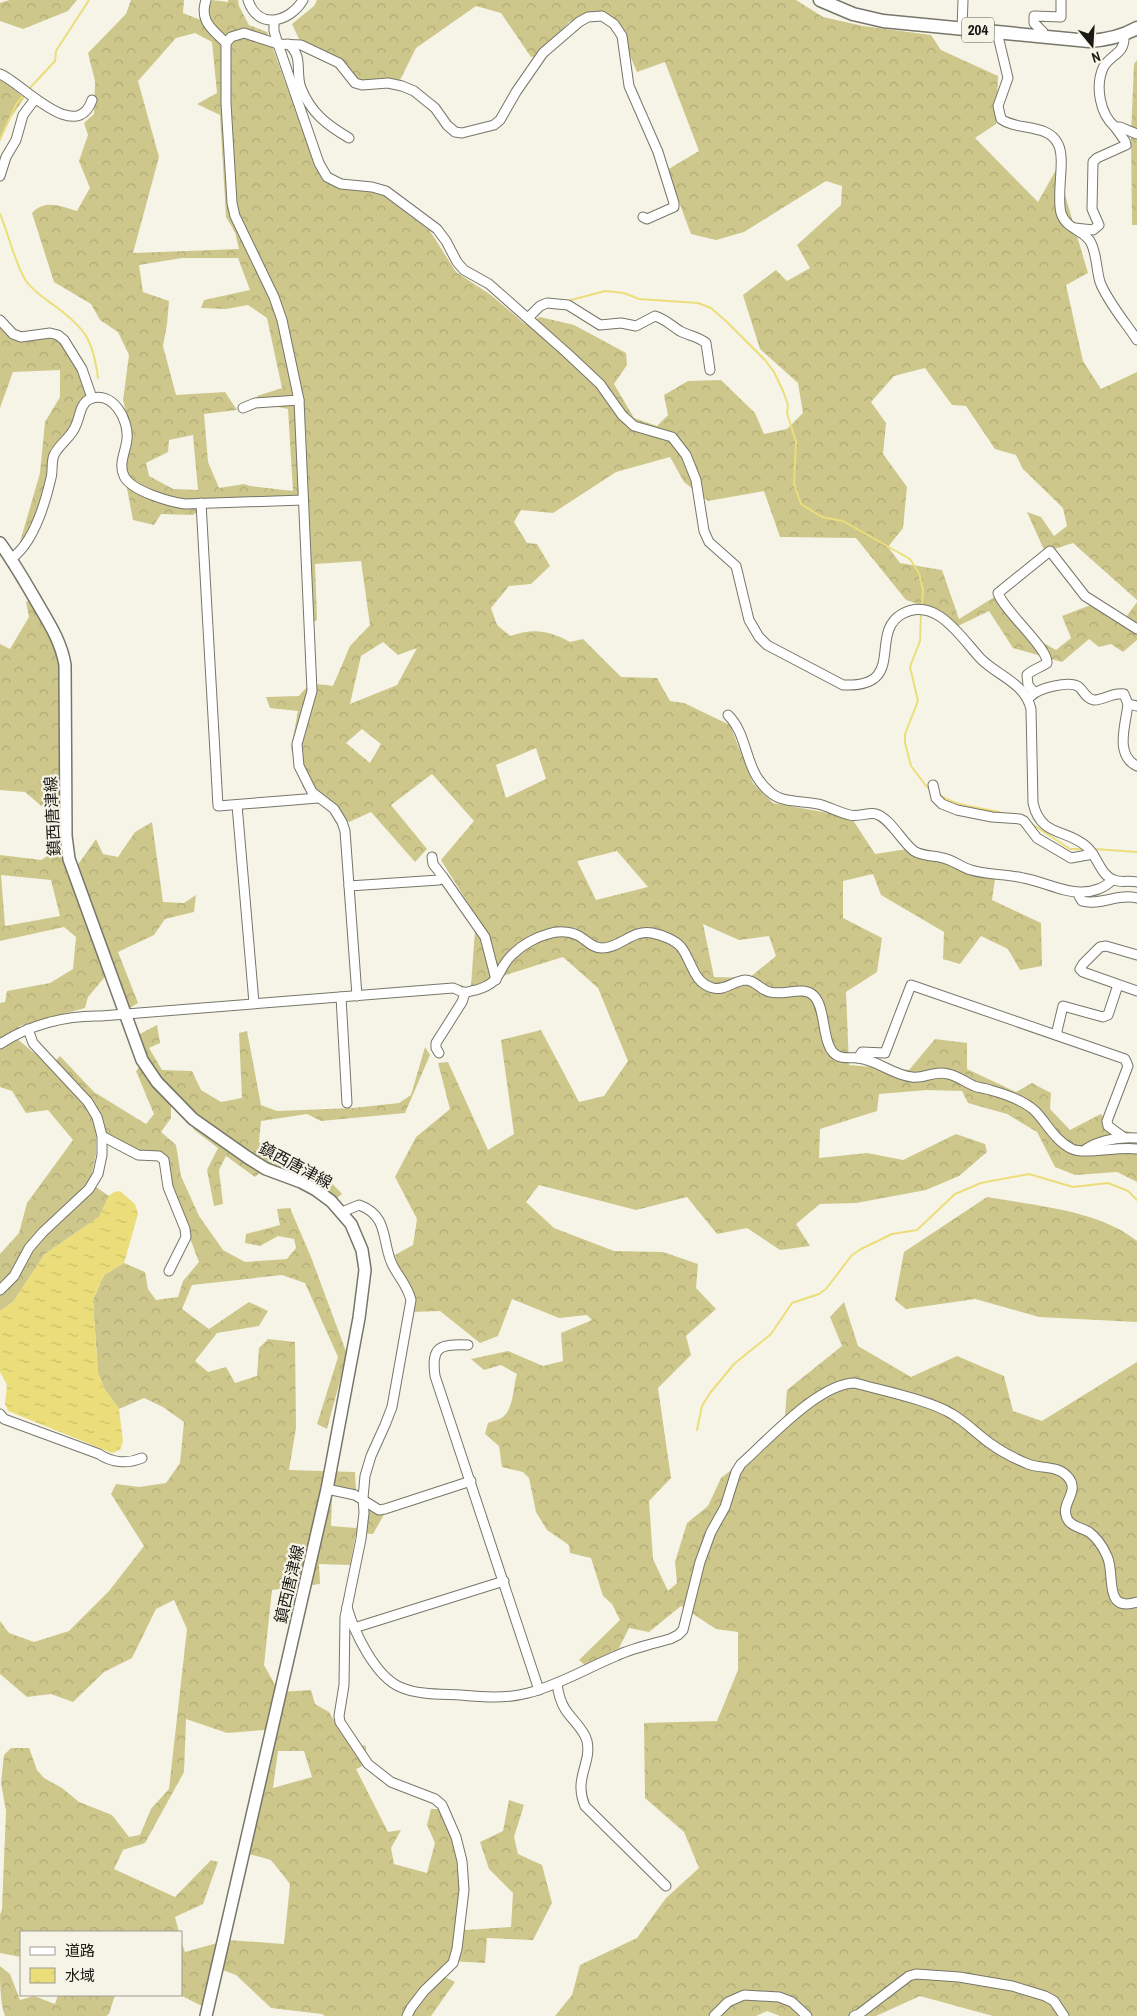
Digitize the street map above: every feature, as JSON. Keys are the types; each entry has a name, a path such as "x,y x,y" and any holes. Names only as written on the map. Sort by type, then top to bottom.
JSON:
{"highway":[{"name":"204","path":"820,0 853,14 883,21 1089,41 1108,40 1124,36 1137,28"}],"main road":[{"name":"鎮西唐津線","path":"0,543 12,558 63,650 65,665 66,836 69,860 142,1060 157,1082 193,1119 266,1169 301,1182 316,1190 342,1212 351,1224 362,1250 365,1270 364,1290 327,1489 206,2016"}],"street":[{"path":"206,0 203,10 204,17 207,23 226,43"},
{"path":"248,0 255,12 264,19 274,21 286,18 296,11 303,0"},
{"path":"962,29 963,0"},
{"path":"1044,37 1043,32 1034,23 1034,16 1061,17 1061,0"},
{"path":"357,996 345,831 334,809 318,798 306,783 297,755 301,727 312,691 299,400 277,305 235,216 232,203 226,112 226,43 231,37 244,33 278,44 301,44 340,63 355,83 362,85 388,83 414,91 435,108 447,125 455,132 462,133 494,125 500,120 520,86 543,53 579,22 595,15 609,19 622,36 629,86 658,152 674,203 674,207 647,219 642,217"},
{"path":"274,21 274,31 278,44 319,163 327,177 341,184 372,187 386,191 437,229 446,241 456,262 464,270 489,284 600,384 622,415 634,426 672,437 686,455 696,480 704,531 709,542 736,566 749,620 759,638 843,686 853,686 865,683 881,671 885,660 886,635 892,622 901,614 910,610 921,610 934,613 956,628 982,659 1032,696"},
{"path":"997,32 1008,78 998,106 998,113 1006,123 1038,129 1050,135 1058,144 1060,153 1059,201 1066,222 1086,236 1091,243 1101,283 1137,340"},
{"path":"1072,228 1093,230 1099,225 1092,209 1093,162 1096,158 1126,145 1104,114 1100,96 1100,80 1103,67 1124,44 1124,36"},
{"path":"288,44 298,56 302,89 316,114 325,124 349,138"},
{"path":"0,74 48,108 66,115 77,115 86,112 92,100"},
{"path":"0,176 6,157 16,140 23,115 33,98"},
{"path":"1115,127 1120,127 1137,134"},
{"path":"528,318 540,306 547,303 568,305 600,324 621,323 636,326 655,316 662,318 682,333 700,338 706,343 710,370"},
{"path":"0,320 13,334 21,337 50,333 58,335 64,340 82,369 92,398"},
{"path":"12,558 28,543 44,502 52,473 52,458 76,426 82,406 92,398 100,397 109,400 116,404 121,413 128,439 122,470 127,481 170,502 303,500"},
{"path":"243,408 255,404 299,400"},
{"path":"201,503 218,806 318,798"},
{"path":"1137,629 1085,596 1050,551 998,593 1047,658 1047,663 1027,675 1032,696 1033,803 1035,814 1042,823 1052,830 1088,847 1104,873 1112,880 1137,882"},
{"path":"1032,696 1050,687 1072,684 1079,687 1088,698 1094,700 1119,693 1124,694 1133,705 1123,745 1125,756 1131,763 1137,766"},
{"path":"728,715 734,721 750,766 761,785 772,795 786,800 821,805 850,815 860,816 875,813 882,816 914,850 927,857 943,858 980,872 1024,878 1081,892 1106,887 1112,880"},
{"path":"933,785 936,798 942,804 957,810 992,817 1020,819 1024,821 1037,838 1071,858 1093,854"},
{"path":"237,805 254,1003"},
{"path":"432,857 442,877 485,938 496,980"},
{"path":"349,886 434,882 442,877"},
{"path":"1081,892 1079,896 1082,901 1091,903 1130,896 1137,898"},
{"path":"0,1044 14,1035 56,1020 83,1015 124,1014 453,988 465,993 486,987 496,980 511,956 525,944 548,934 565,932 577,935 592,946 601,948 610,947 643,932 652,933 674,941 681,946 696,976 712,988 722,988 742,980 750,980 771,992 802,991 812,994 818,1002 832,1051 837,1056 876,1062 892,1072 910,1077 920,1078 940,1072 948,1074 965,1080 976,1087 990,1090 1024,1103 1033,1110 1064,1144 1074,1150 1137,1149"},
{"path":"1137,955 1106,946 1100,947 1081,967 1083,972 1137,991"},
{"path":"858,1058 862,1052 885,1053 911,985 1125,1059 1128,1062 1128,1066 1107,1120 1108,1126 1123,1137"},
{"path":"1056,1035 1063,1006 1104,1017 1108,1015 1118,985"},
{"path":"439,1053 436,1043 462,1002 465,993"},
{"path":"341,997 347,1103"},
{"path":"0,1290 14,1276 29,1248 43,1232 89,1189 98,1174 102,1155 102,1136 97,1117 88,1102 32,1043 28,1030"},
{"path":"102,1136 138,1155 159,1156 164,1160 168,1187 185,1229 186,1237 169,1271"},
{"path":"1084,1151 1096,1143 1123,1137 1137,1138"},
{"path":"342,1212 359,1205 367,1208 374,1214 381,1225 393,1267 408,1288 411,1300 392,1406 371,1456 365,1476 361,1539 345,1617 344,1684 339,1716 340,1722 368,1764 391,1782 435,1799 442,1805 456,1837 462,1861 464,1890 457,1949 453,1963 424,1991 407,2016"},
{"path":"468,1345 455,1345 440,1349 435,1354 433,1362 435,1376 539,1690"},
{"path":"347,1606 354,1628 370,1656 388,1679 399,1687 408,1690 488,1697 510,1696 539,1690 618,1654 678,1635 683,1630 687,1620 700,1562 711,1532 725,1506 736,1472 742,1464 807,1405 831,1388 845,1383 855,1383 939,1408 952,1414 992,1445 1022,1461 1030,1465 1058,1470 1067,1476 1072,1486 1071,1496 1065,1509 1066,1516 1072,1525 1089,1533 1099,1541 1108,1558 1114,1597 1119,1602 1125,1604 1137,1602"},
{"path":"0,1414 4,1419 89,1450 105,1458 126,1462 142,1458"},
{"path":"327,1489 363,1498 379,1510 470,1481"},
{"path":"354,1628 504,1581"},
{"path":"557,1683 558,1695 564,1708 587,1739 588,1749 580,1782 580,1796 585,1806 666,1886"},
{"path":"854,2016 860,2014 909,1976 916,1974 959,1977 1012,1986 1045,1996 1054,2001 1064,2016"},
{"path":"714,2016 728,2002 744,1996 779,1997 792,2002 807,2016"}],"green space":[{"path":"9,0 77,0 68,11 23,29 0,21 0,3"},
{"path":"131,0 184,0 183,13 203,21 212,0 228,2 228,0 238,0 239,6 249,25 267,32 317,170 335,185 377,191 430,231 456,272 491,295 525,324 540,317 574,325 626,353 627,365 614,384 634,418 657,426 668,415 664,395 688,381 721,380 755,413 764,434 787,429 803,413 798,383 760,349 743,295 776,270 787,281 810,268 797,245 841,205 842,186 826,181 744,232 716,240 691,234 667,170 699,151 665,62 637,72 618,28 596,14 569,22 541,56 531,57 501,13 476,6 416,48 399,82 357,87 342,62 299,39 292,24 314,6 317,0 796,0 823,17 863,26 931,35 941,50 998,76 996,124 975,138 1038,202 1057,168 1088,273 1066,285 1083,361 1101,389 1137,372 1137,600 1073,543 1045,552 1027,512 1041,517 1054,536 1067,526 1063,508 1023,469 1016,455 995,449 966,406 952,405 925,368 894,376 871,402 886,423 883,454 907,487 903,528 888,547 900,563 942,570 959,619 996,596 1028,634 1056,650 1071,638 1062,616 1096,603 1113,618 1127,616 1137,602 1137,640 1123,652 1111,644 1099,647 1089,639 1062,662 1013,648 989,611 958,626 933,609 906,600 856,538 780,537 764,491 708,501 684,482 670,457 616,472 553,513 521,510 514,522 527,543 537,544 550,566 531,584 509,586 491,608 497,625 510,636 533,631 555,635 570,642 583,639 621,677 657,678 670,701 684,703 730,725 753,783 773,803 851,817 875,854 907,849 995,879 992,900 1041,923 1042,966 1020,970 1008,949 981,936 960,964 943,959 944,932 881,895 873,874 843,881 843,918 882,938 877,972 846,992 849,1065 909,1070 935,1039 967,1043 967,1069 1016,1092 1032,1083 1051,1093 1050,1109 1070,1130 1101,1114 1111,1127 1137,1134 1137,1182 1117,1172 1075,1175 1055,1167 1037,1132 1007,1114 968,1103 962,1091 927,1090 879,1094 877,1111 820,1129 819,1158 867,1153 903,1160 956,1134 985,1144 987,1152 959,1176 926,1190 856,1203 820,1204 796,1224 810,1246 780,1250 747,1228 717,1234 687,1197 636,1210 539,1185 526,1202 554,1228 614,1251 663,1252 698,1264 696,1288 716,1309 686,1336 691,1355 658,1388 671,1478 649,1501 653,1559 668,1591 677,1583 675,1562 687,1523 708,1506 721,1478 784,1429 787,1390 842,1346 830,1317 844,1302 858,1346 911,1377 957,1356 1004,1376 1013,1411 1042,1421 1137,1362 1137,2016 993,2016 920,1996 876,2016 780,2016 767,2011 756,2016 555,2016 572,1995 580,1965 637,1938 666,1898 699,1868 684,1832 645,1798 644,1723 717,1721 738,1670 738,1632 716,1629 681,1606 649,1632 629,1628 619,1648 586,1666 579,1660 620,1620 612,1604 603,1596 591,1558 570,1553 569,1545 547,1530 536,1512 529,1478 523,1472 502,1467 499,1446 485,1434 488,1423 500,1419 507,1413 513,1397 517,1374 501,1365 484,1370 471,1359 508,1351 543,1366 563,1361 561,1333 592,1320 587,1315 559,1318 512,1299 498,1336 480,1343 440,1311 412,1312 395,1255 413,1245 417,1219 395,1177 416,1137 450,1109 438,1063 448,1062 488,1150 514,1134 501,1040 541,1030 579,1102 604,1096 628,1061 598,988 563,957 471,986 476,916 441,860 474,821 432,774 391,805 427,849 415,862 371,812 349,822 303,788 291,748 298,711 270,708 266,697 299,696 310,686 333,686 350,646 370,625 361,561 315,564 317,620 312,623 305,500 211,502 193,515 161,514 154,525 133,520 122,462 130,428 123,400 129,355 118,332 100,320 91,304 54,282 32,213 47,205 77,211 90,188 79,161 88,135 84,123 94,114 95,81 88,53 126,14","holes":["195,33 212,42 217,93 197,104 220,115 226,217 235,232 239,249 133,253 159,157 138,81 176,38","182,258 238,258 250,290 204,300 201,308 226,309 248,305 267,318 282,388 257,396 258,403 288,409 293,491 244,484 219,488 208,462 204,414 237,410 225,392 176,395 163,346 169,301 143,292 139,265","193,435 198,490 173,489 149,476 146,463 168,452 169,440","383,642 398,655 417,648 397,685 350,704 361,656","362,729 381,744 370,763 346,743","536,748 546,779 506,798 496,765","617,851 648,887 596,900 577,861","703,924 739,940 769,936 776,956 749,978 714,977"]},
{"path":"1137,60 1137,225 1132,225 1131,135 1134,64"},
{"path":"0,79 5,81 24,98 6,125 0,142"},
{"path":"0,325 13,338 28,341 45,336 59,339 80,372 87,395 79,405 74,425 50,450 45,488 27,540 20,542 40,473 45,422 60,397 60,370 13,372 0,408"},
{"path":"32,599 58,646 62,670 62,843 77,866 96,839 103,854 118,857 135,832 152,822 163,902 184,903 196,895 194,912 165,919 154,935 118,952 138,1003 130,1008 114,966 88,997 85,1008 19,1026 16,1038 50,1066 60,1056 94,1092 146,1124 154,1114 136,1071 146,1059 138,1035 157,1025 160,1043 149,1048 162,1070 192,1071 201,1090 221,1102 242,1098 239,1033 247,1031 261,1105 277,1111 353,1108 399,1103 411,1095 425,1047 430,1055 405,1113 321,1121 307,1114 261,1121 259,1142 275,1161 326,1177 342,1194 337,1198 307,1179 268,1165 255,1177 226,1156 219,1170 223,1204 214,1206 207,1170 218,1148 193,1129 199,1115 171,1094 171,1118 161,1132 176,1145 181,1176 199,1216 223,1250 245,1262 287,1259 296,1248 294,1239 278,1236 260,1246 245,1243 246,1234 280,1225 277,1209 290,1208 311,1257 347,1354 327,1429 317,1424 338,1357 305,1283 282,1275 192,1285 182,1309 209,1329 249,1302 268,1311 259,1326 217,1333 195,1361 208,1372 226,1367 235,1383 257,1376 259,1348 268,1339 295,1342 296,1428 289,1470 355,1472 356,1493 332,1494 331,1526 356,1528 367,1507 385,1513 373,1534 356,1533 350,1565 319,1564 320,1584 272,1590 264,1665 279,1692 311,1690 315,1704 329,1712 347,1742 366,1746 365,1765 356,1769 388,1832 401,1830 391,1848 394,1864 427,1873 435,1843 427,1825 431,1809 442,1809 458,1862 465,1930 511,1927 513,1893 489,1869 480,1842 503,1831 509,1800 524,1805 514,1837 518,1854 542,1865 552,1903 533,1940 487,1938 485,1963 450,1961 441,1975 455,1982 431,2016 325,2016 322,2014 271,2008 236,1975 214,1967 202,2006 182,1996 182,1944 185,1952 228,1940 284,1944 290,1884 271,1860 249,1854 272,1750 264,1730 227,1733 186,1719 184,1772 145,1843 123,1850 114,1869 175,1897 211,1860 218,1862 203,1904 175,1917 179,1931 20,1931 20,1957 0,1953 0,1915 2,1909 6,1811 1,1783 4,1755 11,1748 29,1748 37,1770 44,1778 62,1788 79,1802 112,1815 129,1837 140,1835 151,1809 169,1789 187,1629 174,1600 156,1609 132,1658 104,1672 73,1702 51,1694 27,1697 0,1674 0,1621 9,1633 34,1642 69,1631 109,1591 144,1546 111,1494 116,1484 139,1487 166,1483 180,1463 184,1422 163,1407 144,1398 119,1409 105,1390 98,1373 93,1300 104,1275 124,1263 145,1272 148,1289 156,1300 178,1297 183,1281 199,1262 170,1186 166,1157 139,1151 96,1129 96,1154 90,1183 109,1196 99,1217 45,1254 13,1302 0,1311 0,1254 19,1233 27,1203 73,1140 48,1110 26,1113 12,1091 0,1087 0,1003 5,1002 7,991 50,983 73,969 76,937 64,927 0,941 0,855 41,860 53,853 52,815 25,792 0,790 0,644 10,649 29,617 26,602","holes":["1,875 51,880 60,916 5,926","278,1751 304,1751 312,1777 273,1788"]},
{"path":"987,1197 1085,1216 1104,1222 1137,1241 1137,1322 1039,1317 975,1299 906,1309 895,1300 904,1252"},
{"path":"0,1966 10,1974 20,2000 34,1996 55,2004 58,1996 115,1996 109,2014 106,2016 5,2016 0,1985"}],"water":[{"path":"120,1191 135,1204 138,1214 124,1263 104,1275 93,1300 98,1373 105,1390 119,1409 123,1441 120,1450 112,1453 8,1411 5,1404 7,1385 0,1372 0,1311 13,1302 45,1254 99,1217 109,1196 114,1192"}],"waterway":[{"path":"28,90 55,61 56,51 89,0"},
{"path":"0,139 17,103 25,94"},
{"path":"0,214 22,275 36,292 66,314 81,329 94,354 98,378"},
{"path":"571,300 605,291 624,293 639,299 698,303 711,308 765,360 774,372 783,391 788,405 787,413 796,442 794,484 801,504 822,517 843,521 910,559 919,573 923,590 922,606"},
{"path":"921,613 920,641 910,667 918,701 905,734 905,743 911,766 931,790"},
{"path":"940,795 963,805 1006,814"},
{"path":"1032,824 1070,849 1085,849"},
{"path":"1094,849 1137,852"},
{"path":"697,1430 702,1406 710,1393 734,1364 771,1334 792,1303 819,1294 826,1289 852,1255 861,1249 892,1234 917,1230 955,1194 981,1183 1029,1174 1073,1187 1108,1183 1128,1191 1137,1200"}]}
